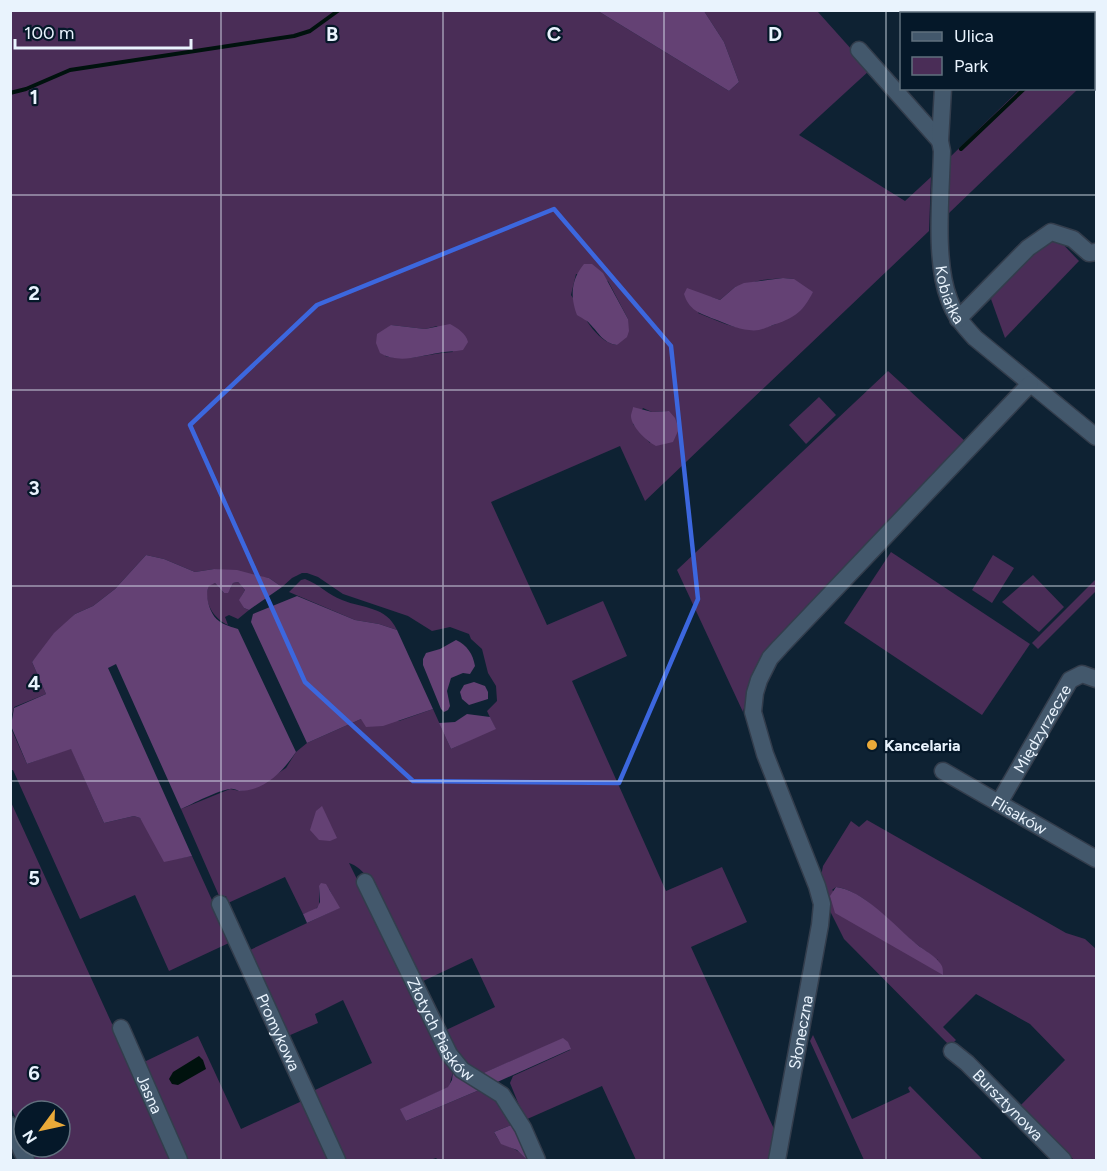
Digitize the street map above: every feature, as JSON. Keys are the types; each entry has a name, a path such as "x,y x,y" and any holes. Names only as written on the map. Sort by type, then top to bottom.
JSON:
{"street":[{"path":"859,50 940,141"},
{"name":"Kobiałka","path":"943,90 940,141 942,151 941,263 948,298 958,319 975,338 1096,437"},
{"path":"958,319 1028,248 1051,232 1073,239 1084,251 1096,252"},
{"name":"Słoneczna","path":"777,1161 822,904 813,875 757,732 753,712 754,693 770,658 1030,384"},
{"name":"Międzyrzecze","path":"999,803 1071,680 1082,674 1096,679"},
{"name":"Flisaków","path":"944,771 1096,859"},
{"name":"Złotych Piasków","path":"364,882 449,1054 462,1070 502,1095 523,1128 537,1161"},
{"name":"Promykowa","path":"220,904 337,1161"},
{"name":"Jasna","path":"121,1028 179,1161"},
{"name":"Bursztynowa","path":"952,1051 1063,1161"},
{"path":"10,1125 26,1161"}],"highlighted area":[{"path":"554,209 671,346 698,599 619,783 413,781 305,682 190,425 317,305"}],"green space":[{"path":"11,11 598,11 729,91 739,82 724,42 704,11 819,11 870,70 799,135 905,201 931,177 929,231 645,501 620,446 491,502 547,625 603,601 627,656 572,681 666,891 722,867 747,922 691,947 774,1129 768,1160 636,1160 602,1086 525,1120 510,1083 513,1076 570,1050 567,1042 563,1039 479,1075 466,1068 444,1031 495,1007 472,958 421,982 381,897 360,869 349,863 453,1072 449,1087 401,1109 406,1121 484,1088 501,1099 516,1123 494,1132 501,1142 527,1160 438,1160 436,1158 430,1160 344,1160 313,1091 372,1063 343,1000 315,1014 318,1023 288,1036 250,950 339,908 329,889 319,886 319,905 315,910 303,914 285,877 228,903 226,896 220,898 181,809 230,789 240,791 257,787 286,768 296,752 307,743 361,719 399,721 433,709 451,749 495,728 487,711 497,701 496,686 488,673 482,649 469,634 450,627 432,631 408,616 343,594 318,577 307,573 292,578 282,587 269,578 214,569 195,572 164,559 146,555 115,589 93,606 75,614 32,662 46,694 14,707 11,719","holes":["576,274 608,281 628,319 617,345 609,343 596,332 571,295","794,279 776,324 746,329 698,313 711,297 720,300 735,287 762,280","391,325 425,329 437,326 453,352 411,358 385,356","643,408 652,412 669,411 650,443 633,424"]},
{"path":"1019,90 1077,90 948,214 947,160"},
{"path":"1056,237 1079,261 1005,338 991,299 995,287 1040,242"},
{"path":"888,371 966,442 770,651 753,673 743,712 677,570"},
{"path":"819,397 836,415 806,444 789,425"},
{"path":"891,552 1030,644 982,715 844,623"},
{"path":"993,555 1014,568 992,603 972,590"},
{"path":"1033,575 1064,607 1039,632 1002,602"},
{"path":"305,579 337,598 381,612 387,616 397,630 355,620 289,592"},
{"path":"1096,579 1096,591 1038,649 1032,643"},
{"path":"238,582 245,590 241,597 244,608 249,610 238,619 229,615 225,617 228,625 214,614 208,603 207,591 209,585 215,583 224,593 233,583"},
{"path":"10,726 27,764 71,748 104,823 134,816 140,818 169,860 192,856 231,942 169,971 135,895 80,919 13,770 11,770"},
{"path":"10,800 174,1160 34,1160 72,1159 72,1099 12,1099 12,1109"},
{"path":"867,820 1066,933 1085,939 1096,949 1096,1160 1074,1160 1020,1106 1065,1060 1030,1024 976,994 943,1027 956,1040 950,1046 844,939 830,911 821,876 823,866 851,821 859,827","holes":["836,887 847,890 868,902 938,960 832,890"]},
{"path":"813,1035 852,1119 910,1092 908,1088 910,1086 983,1160 864,1160 810,1041"},
{"path":"198,1036 241,1129 302,1101 328,1160 188,1160 144,1062"}],"shaded area":[{"path":"598,11 704,11 724,42 739,82 729,91"},
{"path":"584,264 592,264 603,273 628,319 627,337 617,345 605,340 589,323 577,315 573,301 573,288 576,276"},
{"path":"783,278 794,279 813,292 806,304 794,316 763,329 736,327 699,313 689,304 684,294 687,288 720,300 735,287 744,283"},
{"path":"450,324 461,331 467,339 468,342 463,350 402,359 380,353 376,343 377,334 391,325 425,329"},
{"path":"633,407 652,412 669,411 675,418 679,429 673,442 656,446 645,438 632,420"},
{"path":"146,555 164,559 195,572 214,569 237,570 269,578 282,587 249,610 244,608 239,600 245,590 238,582 233,583 228,593 224,593 215,583 209,586 208,599 216,618 223,624 238,629 296,752 279,773 257,788 239,791 225,790 181,809 116,664 108,668 192,856 164,862 140,818 134,816 104,823 71,749 27,764 11,726 14,708 46,694 32,662 54,633 75,614 93,606 115,589"},
{"path":"297,596 355,620 397,630 433,709 383,726 366,727 361,719 307,743 251,622 253,614"},
{"path":"456,640 469,650 475,666 470,674 463,673 451,678 447,691 450,706 444,712 423,665 423,659 426,653 440,649"},
{"path":"474,682 485,686 488,699 469,705 462,699 460,692 464,685"},
{"path":"467,714 490,717 496,729 451,749 439,723 455,722"},
{"path":"322,806 337,838 330,841 319,840 310,830 316,811"},
{"path":"321,883 326,884 340,908 307,923 303,914 317,908 320,902 319,886"},
{"path":"836,887 857,894 877,909 936,959 942,966 943,975 835,913 830,896"},
{"path":"563,1038 571,1049 493,1084 479,1075"},
{"path":"199,1056 206,1069 178,1085 172,1084 169,1079 173,1072"},
{"path":"453,1072 484,1088 406,1121 400,1109 448,1087"},
{"path":"516,1123 532,1160 527,1160 517,1150 501,1144 494,1132"}],"waterway":[{"path":"10,93 26,89 70,70 294,36 310,31 339,10"},
{"path":"961,149 1023,90"}],"place":[{"name":"Kancelaria","path":"872,745"}]}
